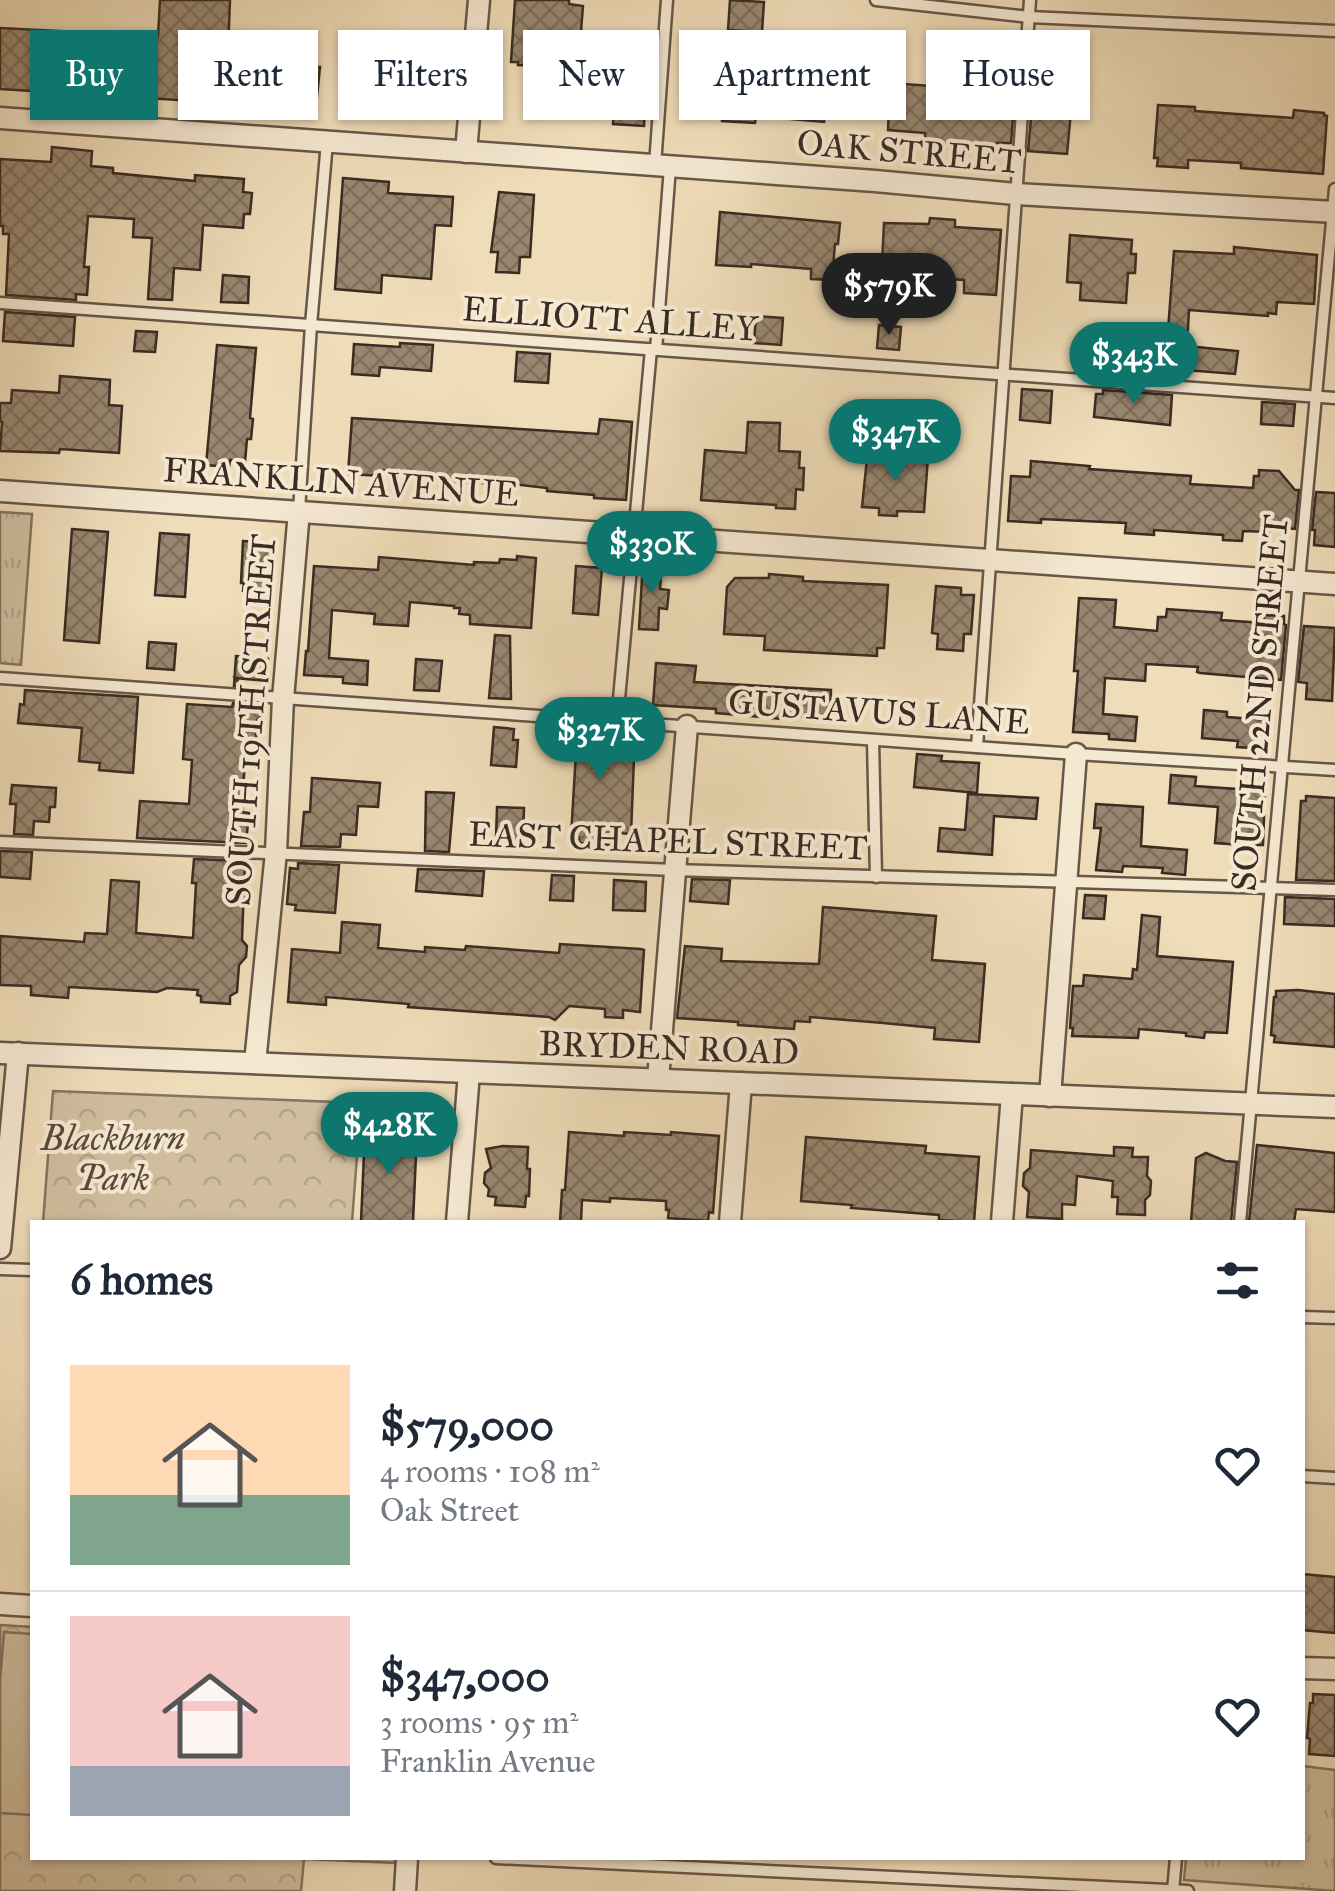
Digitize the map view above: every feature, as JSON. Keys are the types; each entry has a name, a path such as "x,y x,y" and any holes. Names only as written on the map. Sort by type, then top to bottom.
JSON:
{"street":[{"path":"466,152 479,0"},
{"name":"OAK STREET","path":"0,118 1016,194 1334,212"},
{"name":"FRANKLIN AVENUE","path":"0,491 1335,584"},
{"name":"SOUTH 19TH STREET","path":"255,1063 276,852 298,511"},
{"path":"658,1080 687,726"},
{"path":"1050,1096 1076,754"},
{"path":"0,1248 9,1053"},
{"name":"BRYDEN ROAD","path":"9,1053 1335,1107"},
{"path":"458,1220 469,1072"},
{"path":"730,1220 742,1083"},
{"path":"1002,1220 1012,1094"},
{"path":"0,1604 30,1606"},
{"path":"1305,1668 1335,1669"},
{"path":"405,1891 407,1860"}],"lane":[{"path":"618,721 632,534 654,349 667,0"},
{"path":"876,0 1029,17 1335,30"},
{"path":"977,747 1030,0"},
{"name":"SOUTH 19TH STREET","path":"298,511 328,141"},
{"name":"SOUTH 22ND STREET","path":"1240,1220 1335,188"},
{"name":"ELLIOTT ALLEY","path":"0,303 1335,398"},
{"name":"GUSTAVUS LANE","path":"0,678 1335,770"},
{"path":"872,740 876,877"},
{"name":"EAST CHAPEL STREET","path":"0,842 674,870 1335,890"},
{"path":"0,1269 30,1270"},
{"path":"1305,1316 1335,1318"},
{"path":"1305,1476 1335,1478"},
{"path":"537,1860 1188,1891"},
{"path":"1173,1891 1176,1860"}],"green space":[{"path":"0,512 32,514 21,665 0,663"},
{"name":"Blackburn Park","path":"53,1091 361,1103 352,1220 43,1220"},
{"path":"0,1625 30,1627 30,1860 304,1860 301,1891 0,1891"},
{"path":"4,1632 30,1634 30,1815 0,1813"},
{"path":"1305,1766 1335,1770 1335,1891 1184,1880 1186,1860 1305,1860"},
{"path":"327,1860 396,1860 396,1863"}],"building":[{"path":"160,0 230,0 229,30 178,30 178,100 158,99"},
{"path":"515,0 569,0 569,4 583,6 581,30 523,30 523,65 511,62"},
{"path":"730,0 764,2 762,30 728,30"},
{"path":"0,28 40,30 30,30 30,91 0,89"},
{"path":"906,84 926,86 926,120 1013,120 1011,143 966,146 925,141 925,133 888,130 888,120 906,120"},
{"path":"1158,105 1293,118 1294,110 1324,113 1327,116 1323,174 1188,160 1188,168 1157,166 1158,158 1154,158"},
{"path":"613,120 644,120 644,126 613,124"},
{"path":"722,120 755,120 755,123"},
{"path":"1031,120 1070,120 1067,154 1028,151"},
{"path":"52,147 92,151 91,166 113,168 113,173 195,181 195,175 244,179 243,192 252,193 250,214 244,214 243,228 203,225 200,270 174,268 172,300 148,299 152,238 133,237 134,219 88,216 84,267 89,267 87,295 76,294 76,300 6,295 9,234 3,234 0,226 0,159 51,162"},
{"path":"343,178 389,182 388,193 453,197 451,226 435,225 431,279 382,275 381,293 335,289"},
{"path":"499,192 534,195 530,257 520,257 519,273 496,272 498,252 491,252"},
{"path":"720,212 840,223 832,280 811,279 811,269 716,265"},
{"path":"930,218 955,220 955,227 1001,230 996,295 964,293 964,280 912,277 911,282 891,281 892,265 882,264 884,223 929,224"},
{"path":"1070,235 1132,240 1135,273 1128,273 1126,303 1080,300 1081,283 1067,282"},
{"path":"1234,247 1317,255 1314,304 1277,302 1276,314 1268,316 1189,310 1187,346 1238,351 1235,374 1173,369 1173,378 1104,373 1105,343 1167,343 1174,251 1234,254"},
{"path":"223,275 249,277 248,303 221,302"},
{"path":"5,312 75,317 73,346 3,341"},
{"path":"756,316 783,318 781,345 754,343"},
{"path":"879,325 901,327 899,350 877,348"},
{"path":"136,331 157,332 155,352 134,351"},
{"path":"400,343 433,345 431,371 380,367 379,376 352,374 354,344 400,347"},
{"path":"217,345 256,348 251,439 247,439 245,462 230,460 229,467 206,465"},
{"path":"517,352 550,354 548,383 515,381"},
{"path":"60,376 110,380 109,405 122,406 119,453 60,449 59,453 0,451 0,403 11,403 12,390 59,393"},
{"path":"1022,389 1052,391 1050,423 1020,420"},
{"path":"1103,390 1172,395 1170,425 1094,417 1096,394 1103,394"},
{"path":"1262,402 1295,404 1293,426 1261,424"},
{"path":"352,418 598,434 600,419 632,422 626,500 521,485 427,480 427,473 383,470 382,476 348,474"},
{"path":"748,422 780,423 779,451 800,452 803,490 796,489 795,509 701,500 705,450 746,453"},
{"path":"873,454 928,457 924,512 879,515 879,508 862,507 867,458 873,458"},
{"path":"1031,461 1191,476 1190,484 1253,488 1259,470 1279,471 1299,490 1295,529 1243,531 1242,541 1223,540 1223,535 1154,530 1154,535 1125,533 1126,523 1008,521 1011,476 1030,477"},
{"path":"1316,492 1335,493 1335,547 1314,545"},
{"path":"72,529 108,532 99,643 64,640"},
{"path":"160,533 189,535 185,597 155,595"},
{"path":"243,541 274,543 271,596 243,591"},
{"path":"517,556 536,558 531,628 470,624 470,615 459,614 460,608 410,602 408,626 374,624 375,614 332,610 329,658 368,661 367,685 343,683 343,677 304,675 314,566 378,570 379,557 474,565 517,560"},
{"path":"643,562 662,563 660,589 669,590 667,609 659,608 658,630 639,629"},
{"path":"576,566 602,568 598,615 573,613"},
{"path":"769,574 803,577 803,581 888,585 884,648 877,648 877,656 764,650 765,636 724,634 727,587 735,578 769,578"},
{"path":"936,586 961,588 961,595 974,595 971,634 964,634 963,651 937,649 938,634 932,633"},
{"path":"1079,598 1116,600 1114,627 1157,631 1158,617 1166,617 1167,609 1222,613 1221,620 1264,623 1264,615 1284,616 1281,680 1200,673 1198,667 1146,664 1145,681 1105,678 1103,714 1137,717 1135,741 1109,739 1109,734 1073,732"},
{"path":"1304,626 1335,628 1332,701 1306,699 1307,683 1298,682"},
{"path":"495,635 510,636 511,699 489,698"},
{"path":"149,642 176,644 174,670 147,668"},
{"path":"236,656 268,659 267,681 235,678 242,686 234,686"},
{"path":"416,659 442,661 439,691 414,690"},
{"path":"656,663 696,666 694,682 831,690 830,717 793,716 793,720 653,705"},
{"path":"25,690 138,697 133,773 99,770 100,763 79,761 82,728 18,723"},
{"path":"233,703 258,705 265,713 257,720 256,740 246,739 242,812 249,813 246,843 137,838 140,801 189,804 192,760 183,759 187,704 232,707"},
{"path":"1204,710 1227,712 1227,717 1269,720 1267,749 1237,747 1238,741 1202,738"},
{"path":"494,727 514,729 513,740 518,740 516,767 491,765"},
{"path":"552,727 635,733 631,834 618,833 618,846 579,843 579,837 571,837 576,752 550,751"},
{"path":"917,754 942,756 941,761 979,763 977,793 914,787"},
{"path":"1171,775 1196,777 1195,786 1265,791 1263,845 1215,843 1218,807 1169,803"},
{"path":"312,778 380,783 378,807 358,806 356,835 341,834 340,847 301,846 304,812 310,812"},
{"path":"12,785 56,788 49,822 34,821 33,835 14,834 16,804 10,804"},
{"path":"426,792 454,793 449,852 425,851"},
{"path":"968,794 1038,798 1036,819 994,816 992,855 938,851 940,828 965,830"},
{"path":"1306,796 1335,798 1335,881 1296,880 1301,801 1306,801"},
{"path":"1096,804 1143,807 1141,846 1187,850 1185,875 1162,873 1163,868 1123,866 1122,872 1096,870 1101,828 1094,828"},
{"path":"497,807 524,808 523,840 496,838"},
{"path":"0,851 32,852 30,879 0,877"},
{"path":"194,859 245,861 242,940 247,946 246,957 239,965 237,992 230,996 230,1004 201,1002 198,990 69,987 68,998 31,995 31,986 0,985 0,936 84,942 85,933 107,934 111,880 139,882 136,933 193,938"},
{"path":"298,863 339,865 335,913 295,910 296,905 287,904 290,868 298,869"},
{"path":"418,869 484,871 482,896 416,891"},
{"path":"552,875 574,876 573,901 550,900"},
{"path":"692,879 730,880 728,904 690,901"},
{"path":"614,880 646,882 645,911 613,910"},
{"path":"1085,895 1106,896 1104,919 1083,918"},
{"path":"1285,897 1335,899 1335,926 1284,924"},
{"path":"823,907 936,916 932,960 985,964 979,1042 934,1039 935,1028 810,1017 810,1022 795,1021 794,1029 677,1018 685,946 722,949 721,961 819,964"},
{"path":"1142,915 1160,917 1157,956 1233,962 1227,1033 1205,1032 1204,1038 1139,1029 1138,1038 1072,1036 1073,986 1083,986 1084,975 1132,979 1133,969 1137,970"},
{"path":"342,922 380,925 378,948 425,952 425,947 465,950 466,946 559,953 560,944 641,949 644,950 640,1012 623,1010 623,1018 605,1017 605,1009 569,1006 555,1020 326,997 326,1005 288,1002 292,949 340,953"},
{"path":"1276,991 1335,994 1335,1047 1274,1042 1275,1036 1271,1035"},
{"path":"365,1131 417,1133 413,1220 361,1220"},
{"path":"569,1132 719,1136 713,1213 709,1212 708,1220 668,1218 666,1201 610,1198 610,1202 582,1200 581,1220 560,1220"},
{"path":"806,1137 926,1146 925,1153 979,1157 974,1220 939,1220 939,1215 801,1201"},
{"path":"1257,1145 1335,1153 1335,1212 1296,1209 1294,1220 1249,1220"},
{"path":"528,1147 529,1196 525,1207 495,1205 496,1197 488,1196 485,1173 491,1168 486,1149"},
{"path":"1114,1147 1133,1148 1132,1157 1148,1157 1147,1176 1151,1181 1145,1215 1117,1214 1118,1197 1112,1197 1113,1181 1077,1176 1075,1205 1062,1204 1062,1219 1027,1217 1029,1192 1023,1186 1031,1150 1114,1156"},
{"path":"1206,1153 1237,1162 1231,1220 1191,1220 1196,1158"},
{"path":"1305,1574 1335,1577 1335,1633 1305,1630"},
{"path":"1313,1694 1335,1695 1335,1756 1309,1754 1307,1738"}]}
